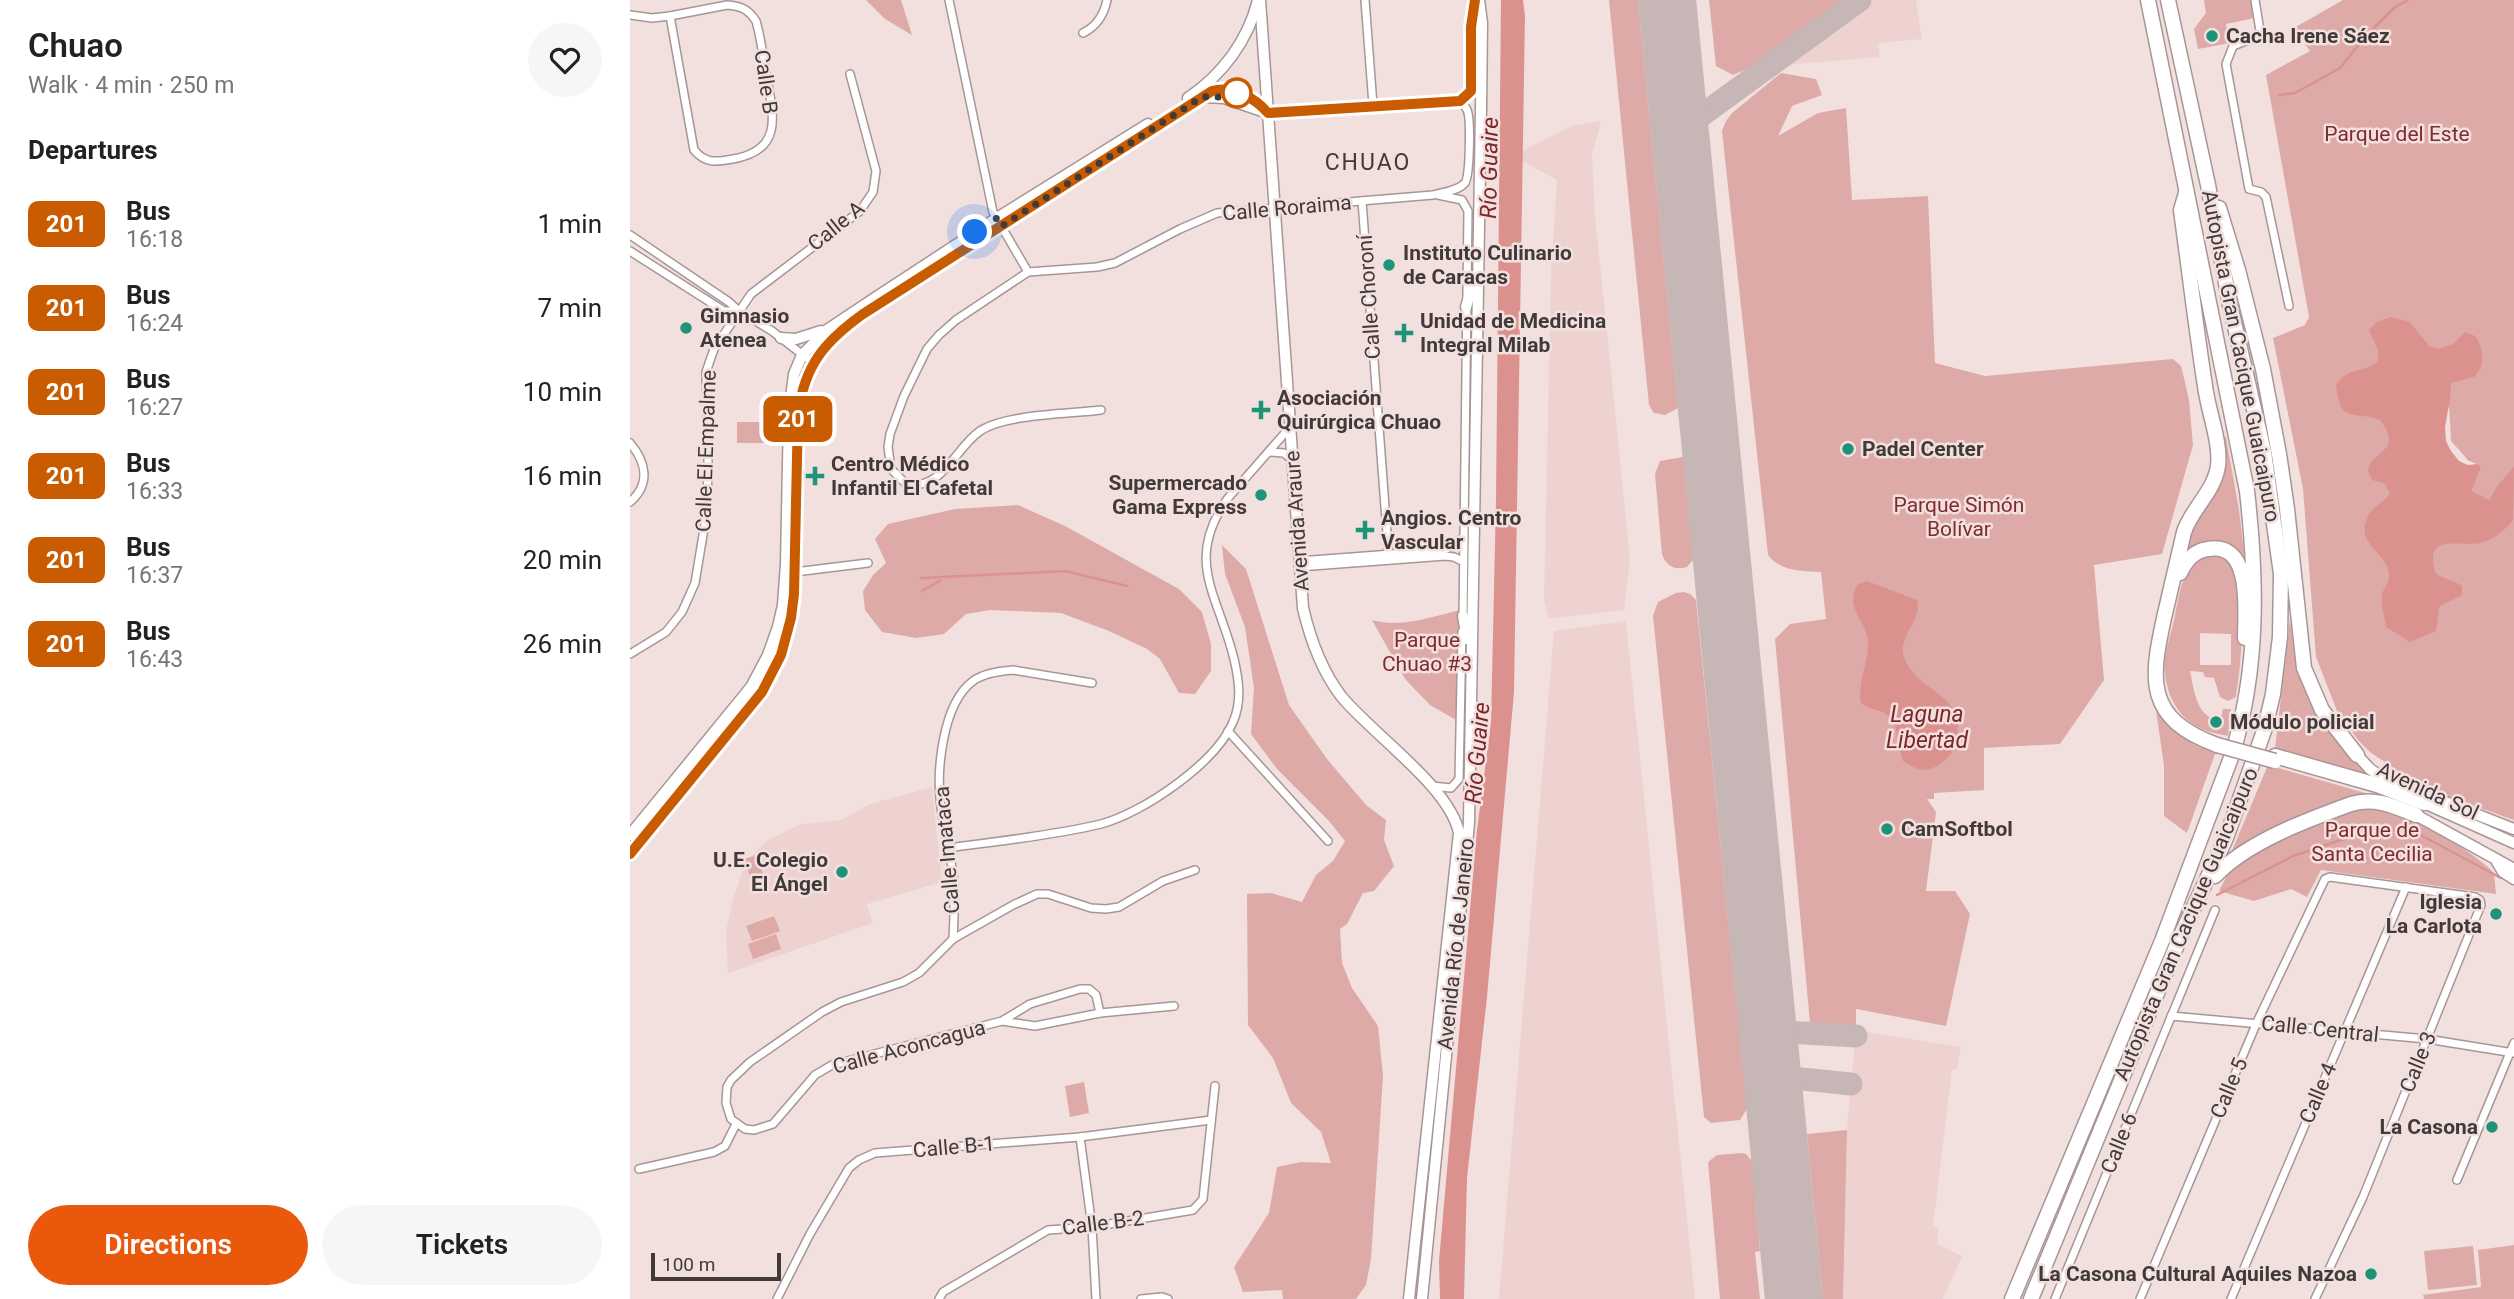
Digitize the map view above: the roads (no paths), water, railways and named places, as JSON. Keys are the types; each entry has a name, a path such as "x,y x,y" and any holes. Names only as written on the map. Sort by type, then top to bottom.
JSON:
{"highway":[{"name":"Autopista Gran Cacique Guaicaipuro","path":"2012,1299 2162,941 2232,755 2239,733 2248,682 2255,592 2246,491 2148,0"},
{"name":"Autopista Gran Cacique Guaicaipuro","path":"2031,1299 2181,934 2227,838 2265,728 2273,694 2280,637 2281,574 2264,452 2230,305 2208,185 2168,0"},
{"path":"2208,185 2224,218 2263,369 2287,509 2304,668 2322,710 2334,729 2357,755"},
{"path":"2187,188 2181,210 2204,385 2218,445 2218,464 2212,486 2188,521 2184,532 2159,645 2155,681 2163,706 2190,733 2420,809"},
{"path":"2218,742 2181,721 2168,706 2159,679 2160,655 2178,578 2188,559 2201,551 2217,549 2231,555 2244,576 2248,682"},
{"path":"2206,885 2227,863 2253,846 2351,804 2381,801 2420,809"}],"street":[{"path":"949,0 990,199 1028,272"},
{"path":"1083,33 1092,29 1101,17 1107,0"},
{"path":"630,854 762,692 781,655 791,618 795,572 798,413 801,392 813,362 834,337 853,322 1211,81 1244,37 1259,0"},
{"name":"Avenida Araure","path":"1259,0 1303,608 1307,626 1331,680 1342,697 1432,786"},
{"path":"1366,0 1373,105"},
{"name":"Avenida Río de Janeiro","path":"1460,101 1471,91 1471,27 1477,0"},
{"name":"Avenida Río de Janeiro","path":"1422,1299 1469,823 1482,23 1477,0"},
{"path":"2256,0 2260,31 2253,38 2237,43 2227,56 2226,64 2249,189 2261,192 2266,197 2289,306"},
{"name":"Calle B","path":"630,15 652,18 727,5 741,6 752,15 758,30 773,117 770,137 756,152 747,157 713,163 694,150 670,16"},
{"name":"Calle A","path":"739,311 751,293 860,211 873,192 876,171 850,74"},
{"path":"630,835 751,687 768,655 779,626 783,605 789,414 794,374 802,355 827,330 1202,97 1224,98 1268,113 1460,101"},
{"name":"Calle Roraima","path":"1101,410 994,424 970,439 943,472 924,484 906,484 891,469 888,447 890,434 904,396 928,349 956,320 1028,272 1097,267 1115,263 1210,215 1275,207 1433,195 1461,186 1468,177 1469,117 1466,107 1460,101"},
{"path":"1432,786 1451,788 1459,779 1468,211 1462,200 1433,195"},
{"name":"Calle Choroní","path":"1363,201 1389,558"},
{"path":"630,234 813,362"},
{"path":"630,251 724,311 739,311"},
{"path":"1466,307 1478,263"},
{"name":"Calle El Empalme","path":"630,654 666,632 682,612 695,583 707,511 706,372 714,349 739,311"},
{"path":"781,338 804,337 827,330"},
{"path":"948,848 1102,824 1134,812 1165,793 1220,744 1237,711 1239,685 1233,656 1208,580 1205,563 1207,538 1228,498 1290,426"},
{"path":"630,443 643,460 645,474 640,492 630,502"},
{"path":"1270,452 1284,453 1293,461"},
{"path":"1389,558 1444,550 1458,544 1463,536"},
{"path":"1299,564 1445,556 1462,561"},
{"path":"795,572 868,563"},
{"path":"1463,616 1472,669"},
{"name":"Calle Imataca","path":"953,939 955,906 940,805 940,772 943,742 954,705 974,680 1000,671 1013,670 1092,683"},
{"path":"1228,731 1328,841"},
{"name":"Avenida Sol","path":"2357,755 2383,779 2419,796 2420,809"},
{"name":"Avenida Sol","path":"2357,755 2409,787 2514,829"},
{"name":"Avenida Río de Janeiro","path":"1409,1299 1459,833 1454,816 1432,786"},
{"name":"Avenida Sol","path":"2420,809 2514,843"},
{"name":"Avenida Sol","path":"2420,809 2514,869"},
{"path":"2496,860 2503,872 2514,879"},
{"path":"639,1170 714,1152 725,1146 736,1124 728,1111 726,1096 731,1080 740,1070 822,1012 841,1002 903,982 919,973 953,939 1026,898 1037,894 1059,896 1091,908 1106,909 1128,903 1163,881 1195,870"},
{"name":"Calle 5","path":"2140,1299 2257,1022 2325,879 2330,877 2406,887"},
{"name":"Calle 3","path":"2315,1299 2363,1197 2481,905 2480,900 2475,897 2406,887"},
{"name":"Calle 4","path":"2231,1299 2406,887"},
{"name":"Calle 6","path":"2055,1299 2215,910"},
{"name":"Calle Aconcagua","path":"736,1124 754,1130 773,1124 815,1075 832,1065 1002,1021 1031,1004 1085,989 1096,995 1100,1013"},
{"name":"Calle Aconcagua","path":"1002,1021 1035,1026 1100,1013 1174,1006"},
{"name":"Calle Central","path":"2171,1016 2345,1031 2512,1052"},
{"path":"2457,1180 2514,1043"},
{"path":"1211,1120 1215,1086"},
{"name":"Calle B-1","path":"777,1299 810,1234 849,1168 875,1153 1080,1137 1211,1120"},
{"name":"Calle B-2","path":"939,1299 943,1292 1048,1230 1092,1227 1193,1210 1203,1199 1211,1120"},
{"path":"1080,1137 1092,1227 1096,1299"},
{"path":"1141,1299 1168,1299"}],"water":[{"name":"Río Guaire","path":"1501,0 1523,0 1525,16 1514,692 1487,997 1467,1178 1464,1299 1440,1299 1439,1261 1477,830 1491,722"},
{"path":"2391,317 2410,322 2429,346 2438,349 2453,344 2465,332 2475,336 2482,352 2478,372 2474,377 2451,383 2451,441 2460,453 2481,467 2471,491 2489,500 2514,467 2513,520 2489,540 2471,544 2441,545 2437,548 2433,561 2435,572 2462,586 2462,595 2439,607 2436,631 2410,642 2386,627 2382,598 2389,574 2383,559 2365,534 2370,512 2390,493 2384,483 2372,480 2368,471 2370,464 2388,445 2387,431 2380,420 2345,411 2338,397 2336,384 2346,375 2378,362 2378,350 2369,330 2377,322"},
{"name":"Laguna Libertad","path":"1867,581 1917,600 1917,614 1904,642 1904,657 1911,670 1949,704 1956,714 1958,728 1952,752 1933,768 1921,770 1903,761 1892,720 1883,712 1861,703 1868,642 1853,600 1858,584"}],"waterway":[{"path":"2279,95 2295,93 2340,68 2365,37 2394,8 2408,0"},
{"path":"921,578 1065,571 1127,586"},
{"path":"922,591 941,580"},
{"path":"2217,895 2293,856 2374,829 2415,832 2501,878"}],"place":[{"name":"Cacha Irene Sáez","path":"2212,36"},
{"name":"Instituto Culinario de Caracas","path":"1389,265"},
{"name":"Gimnasio Atenea","path":"686,328"},
{"name":"Unidad de Medicina Integral Milab","path":"1404,333"},
{"name":"Asociación Quirúrgica Chuao","path":"1261,410"},
{"name":"Padel Center","path":"1848,449"},
{"name":"Centro Médico Infantil El Cafetal","path":"815,476"},
{"name":"Supermercado Gama Express","path":"1261,495"},
{"name":"Angios. Centro Vascular","path":"1365,530"},
{"name":"Módulo policial","path":"2216,722"},
{"name":"CamSoftbol","path":"1887,829"},
{"name":"U.E. Colegio El Ángel","path":"842,872"},
{"name":"Iglesia La Carlota","path":"2496,914"},
{"name":"La Casona","path":"2492,1127"},
{"name":"La Casona Cultural Aquiles Nazoa","path":"2371,1274"}],"district":[{"name":"CHUAO","path":"1368,162"}],"park label":[{"name":"Parque del Este","path":"2397,134"},
{"name":"Parque Simón Bolívar","path":"1959,517"},
{"name":"Parque Chuao #3","path":"1427,652"},
{"name":"Parque de Santa Cecilia","path":"2372,842"}]}
